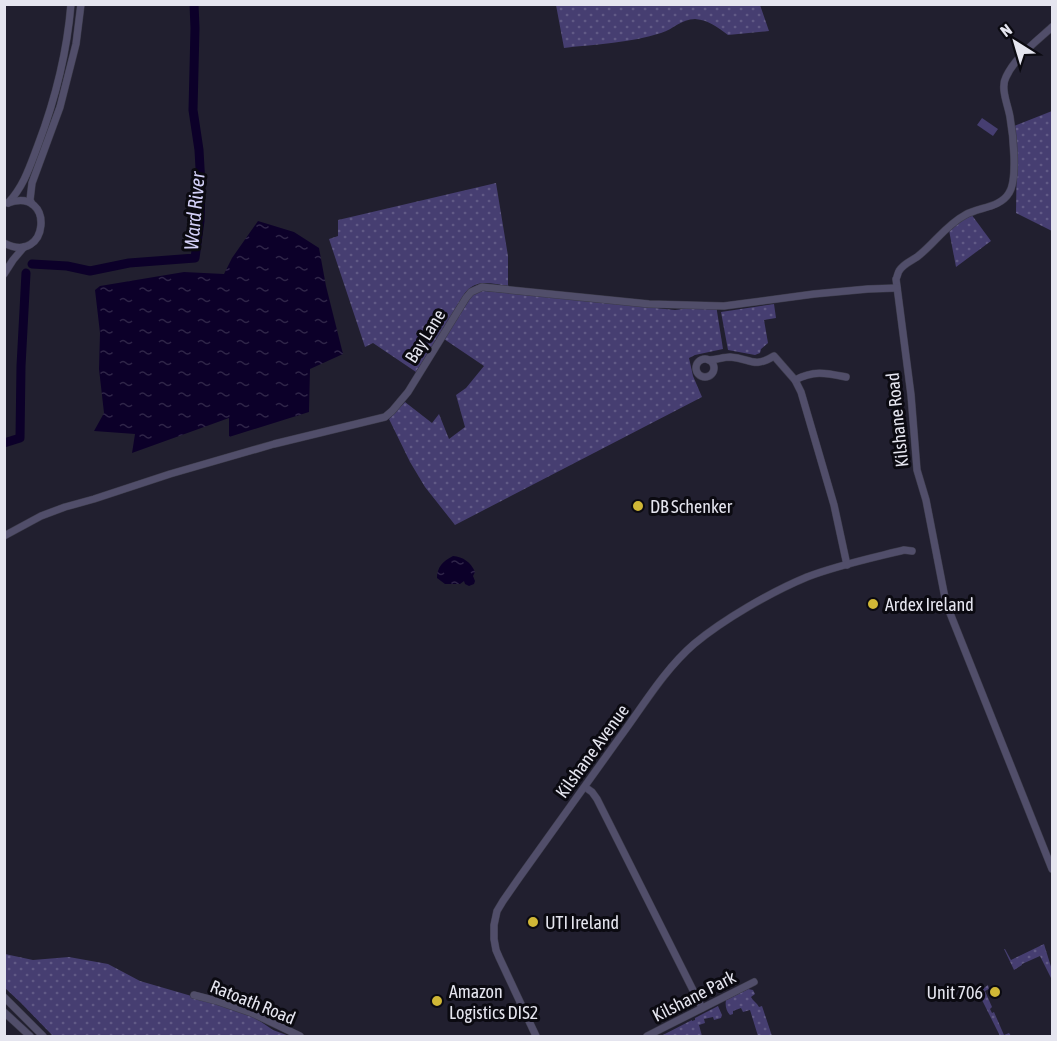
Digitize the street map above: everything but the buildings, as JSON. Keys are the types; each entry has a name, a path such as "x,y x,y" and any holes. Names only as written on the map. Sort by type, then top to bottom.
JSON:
{"street":[{"path":"6,204 25,180 45,126 60,74 71,4"},
{"path":"32,204 30,200 33,183 60,107 76,44 81,4"},
{"path":"897,288 898,271 918,256 947,227 963,216 1003,201 1009,195 1013,185 1014,147 1004,79 1017,60 1053,27"},
{"path":"4,274 24,247 36,240 42,228 40,214 32,204 20,200 6,204"},
{"path":"4,243 24,247"},
{"name":"Bay Lane","path":"4,536 41,516 65,507 170,474 274,444 386,417 408,392 466,298 471,292 482,287 649,304 724,306 814,294 897,288"},
{"name":"Kilshane Road","path":"897,288 911,394 917,470 926,500 946,603 1053,869"},
{"path":"716,364 704,359 696,367 697,373 708,377 716,364 730,357 754,363 764,362 774,356 795,380 801,392 834,505 848,565"},
{"path":"795,380 813,373 846,377"},
{"name":"Kilshane Avenue","path":"536,1036 496,950 495,917 503,901 663,678 692,646 709,632 787,586 809,576 848,565 904,550 912,551"},
{"path":"585,787 597,799 702,1008"},
{"name":"Kilshane Park","path":"647,1036 754,982"},
{"name":"Ratoath Road","path":"194,995 252,1013 300,1036"},
{"path":"4,997 43,1036"},
{"path":"4,1012 30,1036"}],"shaded area":[{"path":"556,5 760,5 769,31 728,35 709,22 695,19 661,33 638,39 564,48"},
{"path":"1052,111 1052,231 1016,213 1017,147 1014,126"},
{"path":"982,118 998,129 993,136 977,125"},
{"path":"496,183 508,256 508,286 485,283 470,288 416,372 373,343 365,347 329,239 338,236 338,220"},
{"path":"971,214 991,241 956,267 949,230"},
{"path":"478,291 675,310 716,305 723,349 689,358 693,376 702,397 455,525 425,487 389,419 405,402 432,423 439,414 449,439 465,427 456,395 466,388 484,366 444,339 473,294"},
{"path":"774,304 776,318 764,320 768,343 760,353 755,355 728,350 721,312"},
{"path":"1044,944 1052,970 1051,978 1040,956 1014,970 1004,949 1011,960"},
{"path":"5,954 33,960 69,957 108,964 140,981 219,1004 254,1017 273,1030 289,1036 53,1036 5,988"},
{"path":"988,985 989,989 985,991 992,1007 990,1009 992,1013 994,1012 1004,1035 1009,1033 1011,1036 1000,1036 982,1000 981,990"},
{"path":"748,989 753,990 755,994 751,997 759,1007 762,1006 772,1036 758,1036 750,1010 743,1012 741,1008 730,1015 728,1012 726,1000"},
{"path":"718,1006 721,1018 704,1019 705,1023 699,1025 702,1036 661,1036 695,1020"}],"water":[{"path":"258,221 294,232 319,248 343,354 310,369 309,412 229,437 229,418 132,453 135,434 94,431 104,413 99,369 100,333 95,290 100,286 184,272 224,274 232,258"},
{"path":"453,556 471,565 475,572 474,584 469,586 464,581 460,584 445,584 437,578 441,565"}],"waterway":[{"name":"Ward River","path":"32,264 67,266 90,271 129,263 195,258 200,221 201,186 193,110 194,4"},
{"name":"Ward River","path":"4,443 20,438 26,273"}],"place":[{"name":"DB Schenker","path":"638,506"},
{"name":"Ardex Ireland","path":"873,604"},
{"name":"UTI Ireland","path":"533,922"},
{"name":"Unit 706","path":"995,992"},
{"name":"Amazon Logistics DIS2","path":"437,1001"}]}
